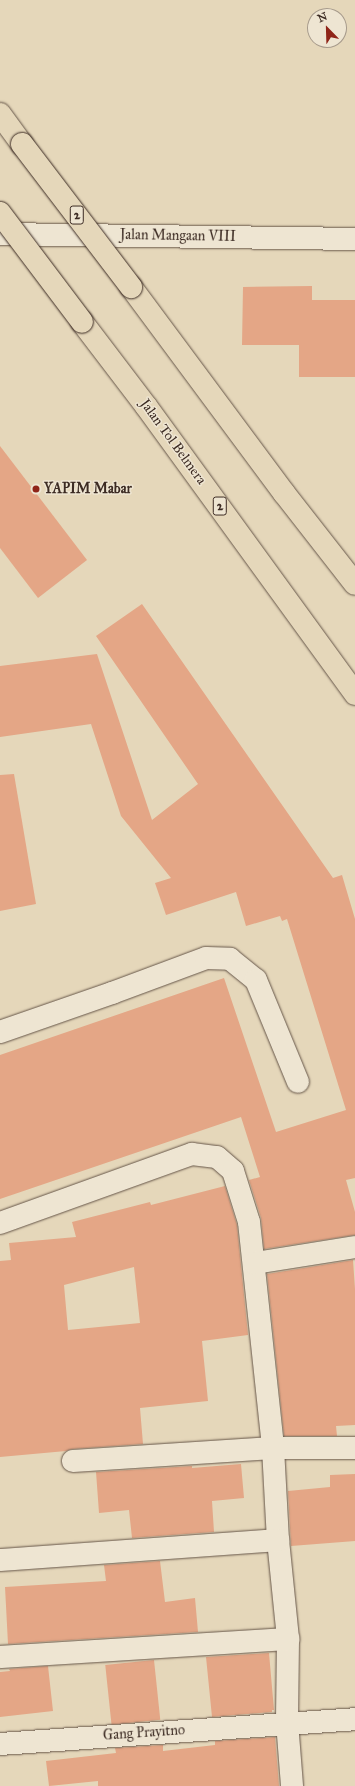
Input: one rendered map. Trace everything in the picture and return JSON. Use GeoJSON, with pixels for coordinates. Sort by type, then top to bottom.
{"type":"FeatureCollection","features":[{"type":"Feature","properties":{"kind":"highway","name":"2"},"geometry":{"type":"LineString","coordinates":[[0,114],[284,493],[355,584]]}},
{"type":"Feature","properties":{"kind":"highway","name":"Jalan Tol Belmera"},"geometry":{"type":"LineString","coordinates":[[0,212],[146,406],[355,694]]}},
{"type":"Feature","properties":{"kind":"street","name":"Jalan Mangaan VIII"},"geometry":{"type":"LineString","coordinates":[[0,234],[355,239]]}},
{"type":"Feature","properties":{"kind":"street"},"geometry":{"type":"LineString","coordinates":[[0,1032],[206,958],[230,959],[256,980],[298,1082]]}},
{"type":"Feature","properties":{"kind":"street"},"geometry":{"type":"LineString","coordinates":[[0,1222],[192,1154],[217,1157],[233,1171],[249,1222],[255,1263],[273,1448],[278,1540],[288,1639],[287,1722],[292,1786]]}},
{"type":"Feature","properties":{"kind":"street"},"geometry":{"type":"LineString","coordinates":[[255,1263],[355,1247]]}},
{"type":"Feature","properties":{"kind":"street"},"geometry":{"type":"LineString","coordinates":[[73,1461],[273,1448],[355,1448]]}},
{"type":"Feature","properties":{"kind":"street"},"geometry":{"type":"LineString","coordinates":[[0,1560],[278,1540]]}},
{"type":"Feature","properties":{"kind":"street"},"geometry":{"type":"LineString","coordinates":[[0,1657],[288,1639]]}},
{"type":"Feature","properties":{"kind":"street","name":"Gang Prayitno"},"geometry":{"type":"LineString","coordinates":[[0,1744],[287,1722],[355,1719]]}},
{"type":"Feature","properties":{"kind":"building"},"geometry":{"type":"Polygon","coordinates":[[[312,286],[312,300],[355,300],[355,377],[299,377],[299,345],[242,345],[243,287],[312,286]]]}},
{"type":"Feature","properties":{"kind":"building"},"geometry":{"type":"Polygon","coordinates":[[[0,446],[87,560],[38,598],[0,548],[0,446]]]}},
{"type":"Feature","properties":{"kind":"building"},"geometry":{"type":"Polygon","coordinates":[[[142,604],[333,878],[342,875],[355,919],[355,1178],[346,1180],[355,1212],[355,1235],[264,1249],[261,1218],[249,1180],[260,1177],[241,1117],[0,1199],[0,1055],[224,978],[276,1132],[346,1110],[287,919],[282,921],[280,916],[246,926],[236,892],[166,915],[155,883],[171,878],[121,816],[91,724],[0,737],[0,666],[97,654],[152,820],[198,784],[96,636],[142,604]]]}},
{"type":"Feature","properties":{"kind":"building"},"geometry":{"type":"Polygon","coordinates":[[[14,774],[36,904],[0,911],[0,775],[14,774]]]}},
{"type":"Feature","properties":{"kind":"building"},"geometry":{"type":"Polygon","coordinates":[[[225,1186],[237,1225],[248,1335],[202,1341],[208,1401],[140,1408],[143,1444],[72,1449],[66,1451],[0,1457],[0,1261],[11,1260],[9,1243],[76,1237],[72,1222],[150,1202],[151,1205],[225,1186]],[[134,1267],[64,1285],[68,1330],[140,1323],[134,1267]]]}},
{"type":"Feature","properties":{"kind":"building"},"geometry":{"type":"Polygon","coordinates":[[[353,1260],[355,1289],[355,1425],[336,1426],[337,1436],[284,1436],[267,1274],[353,1260]]]}},
{"type":"Feature","properties":{"kind":"building"},"geometry":{"type":"Polygon","coordinates":[[[241,1464],[244,1498],[212,1501],[214,1532],[132,1538],[129,1510],[99,1513],[96,1472],[192,1466],[192,1468],[241,1464]]]}},
{"type":"Feature","properties":{"kind":"building"},"geometry":{"type":"Polygon","coordinates":[[[355,1474],[355,1541],[291,1546],[288,1491],[330,1487],[330,1475],[355,1474]]]}},
{"type":"Feature","properties":{"kind":"building"},"geometry":{"type":"Polygon","coordinates":[[[160,1561],[165,1602],[195,1598],[198,1632],[8,1644],[5,1587],[106,1581],[104,1565],[160,1561]]]}},
{"type":"Feature","properties":{"kind":"building"},"geometry":{"type":"Polygon","coordinates":[[[269,1653],[274,1710],[272,1710],[272,1712],[212,1717],[206,1657],[269,1653]]]}},
{"type":"Feature","properties":{"kind":"building"},"geometry":{"type":"Polygon","coordinates":[[[154,1660],[160,1720],[112,1725],[105,1665],[154,1660]]]}},
{"type":"Feature","properties":{"kind":"building"},"geometry":{"type":"Polygon","coordinates":[[[48,1666],[53,1711],[0,1717],[0,1672],[10,1671],[9,1669],[48,1666]]]}},
{"type":"Feature","properties":{"kind":"building"},"geometry":{"type":"Polygon","coordinates":[[[275,1737],[279,1786],[98,1786],[98,1781],[49,1786],[46,1761],[116,1753],[115,1748],[163,1745],[163,1751],[215,1745],[215,1741],[275,1737]]]}},
{"type":"Feature","properties":{"kind":"place","name":"YAPIM Mabar"},"geometry":{"type":"Point","coordinates":[36,489]}}]}
